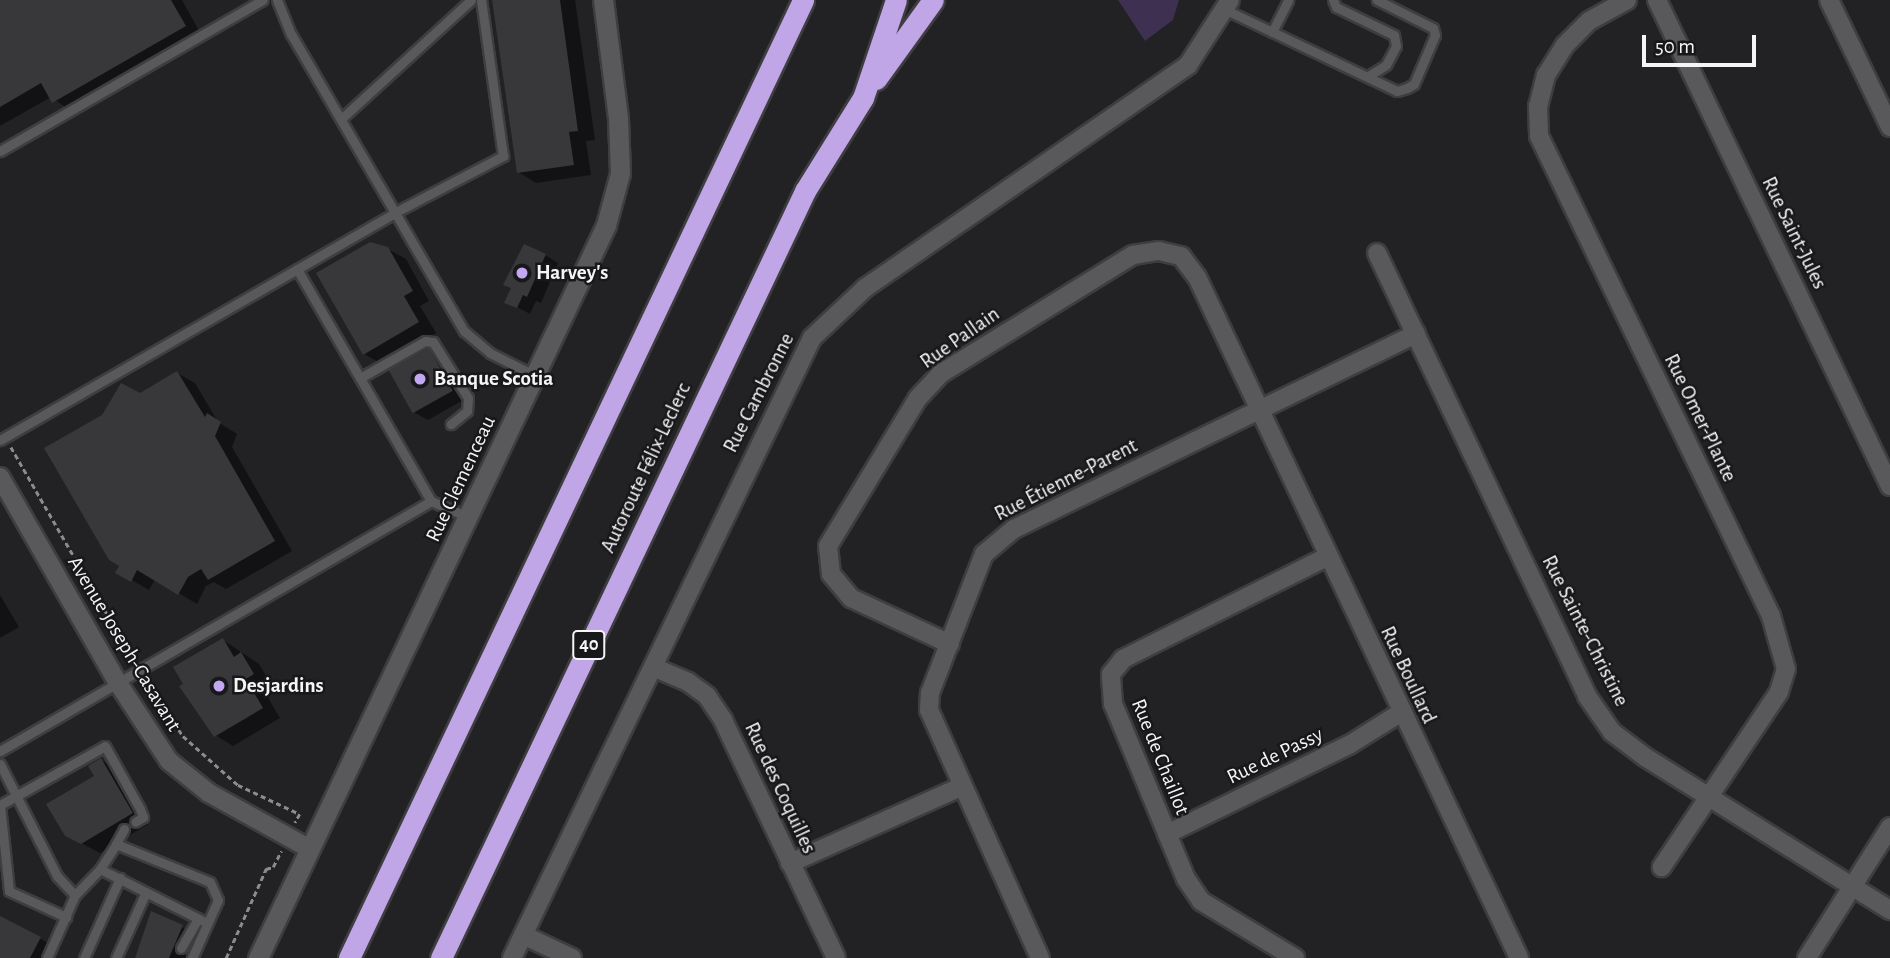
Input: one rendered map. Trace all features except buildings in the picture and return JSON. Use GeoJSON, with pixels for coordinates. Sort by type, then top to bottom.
{"type":"FeatureCollection","features":[{"type":"Feature","properties":{"kind":"highway"},"geometry":{"type":"LineString","coordinates":[[788,31],[794,0]]}},
{"type":"Feature","properties":{"kind":"highway"},"geometry":{"type":"LineString","coordinates":[[349,958],[803,0]]}},
{"type":"Feature","properties":{"kind":"highway","name":"Autoroute Félix-Leclerc"},"geometry":{"type":"LineString","coordinates":[[440,958],[805,191],[863,97],[896,0]]}},
{"type":"Feature","properties":{"kind":"highway"},"geometry":{"type":"LineString","coordinates":[[863,97],[933,0]]}},
{"type":"Feature","properties":{"kind":"street","name":"Rue Clemenceau"},"geometry":{"type":"LineString","coordinates":[[258,958],[606,225],[620,173],[618,118],[603,0]]}},
{"type":"Feature","properties":{"kind":"street","name":"Rue Omer-Plante"},"geometry":{"type":"LineString","coordinates":[[1627,0],[1589,21],[1564,45],[1546,75],[1538,106],[1539,136],[1781,642],[1786,669],[1779,692],[1707,795],[1662,867]]}},
{"type":"Feature","properties":{"kind":"street","name":"Rue Saint-Jules"},"geometry":{"type":"LineString","coordinates":[[1657,0],[1890,486]]}},
{"type":"Feature","properties":{"kind":"street"},"geometry":{"type":"LineString","coordinates":[[1829,0],[1885,105],[1890,128]]}},
{"type":"Feature","properties":{"kind":"street","name":"Rue Cambronne"},"geometry":{"type":"LineString","coordinates":[[512,958],[811,338],[864,288],[1152,94],[1188,65],[1227,5]]}},
{"type":"Feature","properties":{"kind":"street","name":"Rue Pallain"},"geometry":{"type":"LineString","coordinates":[[950,644],[851,598],[838,586],[827,562],[828,546],[918,398],[940,374],[1133,255],[1159,251],[1181,256],[1197,276],[1257,411]]}},
{"type":"Feature","properties":{"kind":"street","name":"Rue Sainte-Christine"},"geometry":{"type":"LineString","coordinates":[[1377,253],[1587,696],[1612,732],[1707,795],[1890,909]]}},
{"type":"Feature","properties":{"kind":"street","name":"Rue Étienne-Parent"},"geometry":{"type":"LineString","coordinates":[[1040,958],[961,788],[929,710],[930,693],[984,554],[996,541],[1416,334]]}},
{"type":"Feature","properties":{"kind":"street","name":"Rue Boullard"},"geometry":{"type":"LineString","coordinates":[[1257,411],[1519,958]]}},
{"type":"Feature","properties":{"kind":"street","name":"Avenue Joseph-Casavant"},"geometry":{"type":"LineString","coordinates":[[3,489],[151,737],[187,778],[310,849]]}},
{"type":"Feature","properties":{"kind":"street","name":"Rue de Chaillot"},"geometry":{"type":"LineString","coordinates":[[1295,958],[1200,901],[1167,834],[1113,704],[1111,674],[1123,659],[1327,557]]}},
{"type":"Feature","properties":{"kind":"street","name":"Rue des Coquilles"},"geometry":{"type":"LineString","coordinates":[[653,667],[688,682],[712,704],[835,958]]}},
{"type":"Feature","properties":{"kind":"street","name":"Rue de Passy"},"geometry":{"type":"LineString","coordinates":[[1167,834],[1349,745],[1400,713]]}},
{"type":"Feature","properties":{"kind":"street"},"geometry":{"type":"LineString","coordinates":[[790,863],[961,788]]}},
{"type":"Feature","properties":{"kind":"street"},"geometry":{"type":"LineString","coordinates":[[1807,958],[1890,827]]}},
{"type":"Feature","properties":{"kind":"street"},"geometry":{"type":"LineString","coordinates":[[523,935],[572,958]]}},
{"type":"Feature","properties":{"kind":"lane"},"geometry":{"type":"LineString","coordinates":[[0,151],[263,0]]}},
{"type":"Feature","properties":{"kind":"lane"},"geometry":{"type":"LineString","coordinates":[[277,0],[291,34],[464,331],[490,353],[536,376]]}},
{"type":"Feature","properties":{"kind":"lane"},"geometry":{"type":"LineString","coordinates":[[341,119],[471,0]]}},
{"type":"Feature","properties":{"kind":"lane"},"geometry":{"type":"LineString","coordinates":[[3,439],[396,212],[503,156],[481,0]]}},
{"type":"Feature","properties":{"kind":"lane"},"geometry":{"type":"LineString","coordinates":[[1272,32],[1288,0]]}},
{"type":"Feature","properties":{"kind":"lane"},"geometry":{"type":"LineString","coordinates":[[1333,0],[1336,7],[1394,35],[1395,46],[1386,65],[1367,77]]}},
{"type":"Feature","properties":{"kind":"lane"},"geometry":{"type":"LineString","coordinates":[[1227,5],[1272,32],[1367,77],[1397,91],[1407,89],[1414,84],[1435,36],[1429,23],[1377,0]]}},
{"type":"Feature","properties":{"kind":"lane"},"geometry":{"type":"LineString","coordinates":[[297,269],[431,501],[468,517]]}},
{"type":"Feature","properties":{"kind":"lane"},"geometry":{"type":"LineString","coordinates":[[360,378],[425,341],[433,342],[468,398],[467,411],[451,424]]}},
{"type":"Feature","properties":{"kind":"lane"},"geometry":{"type":"LineString","coordinates":[[0,751],[431,501]]}},
{"type":"Feature","properties":{"kind":"lane"},"geometry":{"type":"LineString","coordinates":[[66,917],[9,891],[0,805],[105,746],[140,809],[143,817],[135,822]]}},
{"type":"Feature","properties":{"kind":"lane"},"geometry":{"type":"LineString","coordinates":[[0,764],[57,876],[75,895]]}},
{"type":"Feature","properties":{"kind":"lane"},"geometry":{"type":"LineString","coordinates":[[47,958],[75,895],[100,869],[124,829]]}},
{"type":"Feature","properties":{"kind":"lane"},"geometry":{"type":"LineString","coordinates":[[116,844],[210,882],[218,900],[181,948]]}},
{"type":"Feature","properties":{"kind":"lane"},"geometry":{"type":"LineString","coordinates":[[100,869],[203,921]]}},
{"type":"Feature","properties":{"kind":"lane"},"geometry":{"type":"LineString","coordinates":[[83,958],[120,878]]}},
{"type":"Feature","properties":{"kind":"lane"},"geometry":{"type":"LineString","coordinates":[[116,958],[146,892]]}},
{"type":"Feature","properties":{"kind":"lane"},"geometry":{"type":"LineString","coordinates":[[192,958],[203,921]]}},
{"type":"Feature","properties":{"kind":"path"},"geometry":{"type":"LineString","coordinates":[[3,439],[178,730],[219,771],[238,785],[300,814],[273,867],[266,869],[226,958]]}},
{"type":"Feature","properties":{"kind":"shaded area"},"geometry":{"type":"Polygon","coordinates":[[[1118,0],[1179,0],[1173,20],[1145,41],[1118,0]]]}},
{"type":"Feature","properties":{"kind":"place","name":"Harvey's"},"geometry":{"type":"Point","coordinates":[522,273]}},
{"type":"Feature","properties":{"kind":"place","name":"Banque Scotia"},"geometry":{"type":"Point","coordinates":[420,379]}},
{"type":"Feature","properties":{"kind":"place","name":"Desjardins"},"geometry":{"type":"Point","coordinates":[219,686]}}]}
